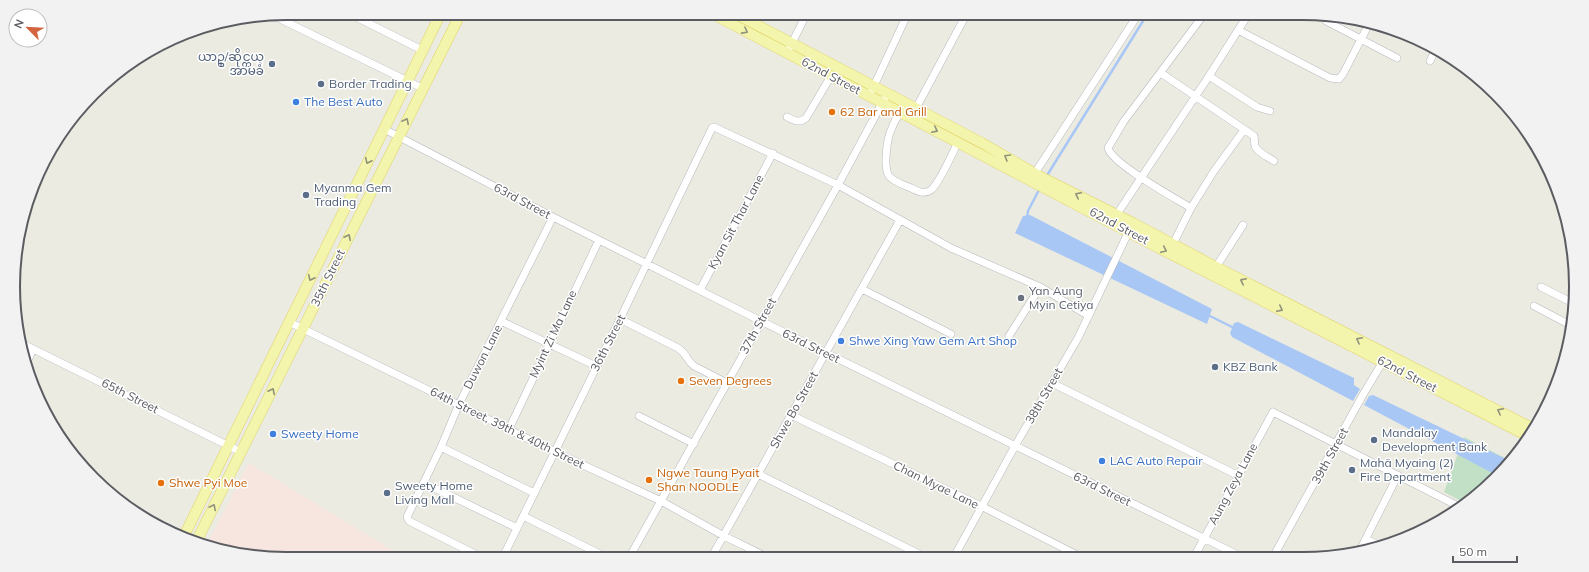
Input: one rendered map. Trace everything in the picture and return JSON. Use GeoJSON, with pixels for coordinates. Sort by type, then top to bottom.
{"type":"FeatureCollection","features":[{"type":"Feature","properties":{"kind":"main road","name":"35th Street"},"geometry":{"type":"LineString","coordinates":[[186,533],[437,20]]}},
{"type":"Feature","properties":{"kind":"main road","name":"35th Street"},"geometry":{"type":"LineString","coordinates":[[198,537],[458,20]]}},
{"type":"Feature","properties":{"kind":"main road","name":"62nd Street"},"geometry":{"type":"LineString","coordinates":[[724,20],[831,76],[871,92]]}},
{"type":"Feature","properties":{"kind":"main road","name":"62nd Street"},"geometry":{"type":"LineString","coordinates":[[748,20],[792,43],[871,92],[1001,154],[1041,180]]}},
{"type":"Feature","properties":{"kind":"main road","name":"62nd Street"},"geometry":{"type":"LineString","coordinates":[[913,113],[958,142],[1041,180],[1114,219],[1174,244],[1265,291],[1385,359],[1524,434]]}},
{"type":"Feature","properties":{"kind":"main road","name":"62nd Street"},"geometry":{"type":"LineString","coordinates":[[1114,219],[1129,231],[1385,359],[1529,426]]}},
{"type":"Feature","properties":{"kind":"street"},"geometry":{"type":"LineString","coordinates":[[283,20],[424,88]]}},
{"type":"Feature","properties":{"kind":"street"},"geometry":{"type":"LineString","coordinates":[[362,20],[422,50]]}},
{"type":"Feature","properties":{"kind":"street"},"geometry":{"type":"LineString","coordinates":[[787,53],[804,20]]}},
{"type":"Feature","properties":{"kind":"street"},"geometry":{"type":"LineString","coordinates":[[871,92],[905,20]]}},
{"type":"Feature","properties":{"kind":"street"},"geometry":{"type":"LineString","coordinates":[[913,113],[963,20]]}},
{"type":"Feature","properties":{"kind":"street"},"geometry":{"type":"LineString","coordinates":[[1041,180],[1135,20]]}},
{"type":"Feature","properties":{"kind":"street"},"geometry":{"type":"LineString","coordinates":[[1191,208],[1141,177],[1111,156],[1108,148],[1124,121],[1199,20]]}},
{"type":"Feature","properties":{"kind":"street"},"geometry":{"type":"LineString","coordinates":[[1114,219],[1244,20]]}},
{"type":"Feature","properties":{"kind":"street"},"geometry":{"type":"LineString","coordinates":[[1327,21],[1397,58]]}},
{"type":"Feature","properties":{"kind":"street"},"geometry":{"type":"LineString","coordinates":[[1238,30],[1335,79],[1339,79],[1367,28]]}},
{"type":"Feature","properties":{"kind":"street"},"geometry":{"type":"LineString","coordinates":[[1430,61],[1433,54]]}},
{"type":"Feature","properties":{"kind":"street"},"geometry":{"type":"LineString","coordinates":[[1161,73],[1255,137],[1254,145],[1258,150],[1274,161]]}},
{"type":"Feature","properties":{"kind":"street"},"geometry":{"type":"LineString","coordinates":[[787,117],[801,121],[806,118],[831,76]]}},
{"type":"Feature","properties":{"kind":"street"},"geometry":{"type":"LineString","coordinates":[[1209,76],[1257,107],[1270,110]]}},
{"type":"Feature","properties":{"kind":"street","name":"37th Street"},"geometry":{"type":"LineString","coordinates":[[633,552],[838,185],[884,99]]}},
{"type":"Feature","properties":{"kind":"street"},"geometry":{"type":"LineString","coordinates":[[903,108],[888,137],[886,161],[890,176],[901,184],[920,192],[927,192],[931,190],[943,172],[958,142]]}},
{"type":"Feature","properties":{"kind":"street","name":"36th Street"},"geometry":{"type":"LineString","coordinates":[[505,552],[647,264],[712,128],[714,127],[773,154]]}},
{"type":"Feature","properties":{"kind":"street","name":"63rd Street"},"geometry":{"type":"LineString","coordinates":[[384,128],[398,137],[553,217],[1231,552]]}},
{"type":"Feature","properties":{"kind":"street"},"geometry":{"type":"LineString","coordinates":[[1174,244],[1191,208],[1214,171],[1244,130]]}},
{"type":"Feature","properties":{"kind":"street"},"geometry":{"type":"LineString","coordinates":[[773,154],[838,185],[951,248],[1040,287],[1089,316]]}},
{"type":"Feature","properties":{"kind":"street","name":"Kyan Sit Thar Lane"},"geometry":{"type":"LineString","coordinates":[[700,290],[773,154]]}},
{"type":"Feature","properties":{"kind":"street","name":"Duwon Lane"},"geometry":{"type":"LineString","coordinates":[[471,552],[407,519],[407,517],[460,404],[553,217]]}},
{"type":"Feature","properties":{"kind":"street","name":"Shwe Bo Street"},"geometry":{"type":"LineString","coordinates":[[715,552],[900,220]]}},
{"type":"Feature","properties":{"kind":"street"},"geometry":{"type":"LineString","coordinates":[[1216,267],[1243,225]]}},
{"type":"Feature","properties":{"kind":"street","name":"38th Street"},"geometry":{"type":"LineString","coordinates":[[957,552],[981,506],[1089,316],[1129,231]]}},
{"type":"Feature","properties":{"kind":"street","name":"Myint Zi Ma Lane"},"geometry":{"type":"LineString","coordinates":[[509,429],[548,343],[599,240]]}},
{"type":"Feature","properties":{"kind":"street"},"geometry":{"type":"LineString","coordinates":[[1009,336],[1040,287]]}},
{"type":"Feature","properties":{"kind":"street"},"geometry":{"type":"LineString","coordinates":[[1541,287],[1568,301]]}},
{"type":"Feature","properties":{"kind":"street"},"geometry":{"type":"LineString","coordinates":[[862,289],[951,334]]}},
{"type":"Feature","properties":{"kind":"street"},"geometry":{"type":"LineString","coordinates":[[1534,306],[1567,323]]}},
{"type":"Feature","properties":{"kind":"street"},"geometry":{"type":"LineString","coordinates":[[620,319],[678,348],[685,353],[691,364],[727,383]]}},
{"type":"Feature","properties":{"kind":"street"},"geometry":{"type":"LineString","coordinates":[[501,321],[596,366]]}},
{"type":"Feature","properties":{"kind":"street","name":"64th Street, 39th & 40th Street"},"geometry":{"type":"LineString","coordinates":[[290,322],[460,404],[555,452],[661,501],[724,536],[757,552]]}},
{"type":"Feature","properties":{"kind":"street","name":"65th Street"},"geometry":{"type":"LineString","coordinates":[[27,346],[241,452]]}},
{"type":"Feature","properties":{"kind":"street"},"geometry":{"type":"LineString","coordinates":[[29,357],[33,349]]}},
{"type":"Feature","properties":{"kind":"street","name":"39th Street"},"geometry":{"type":"LineString","coordinates":[[1276,552],[1364,393],[1385,359]]}},
{"type":"Feature","properties":{"kind":"street"},"geometry":{"type":"LineString","coordinates":[[1052,383],[1237,475]]}},
{"type":"Feature","properties":{"kind":"street","name":"Aung Zeya Lane"},"geometry":{"type":"LineString","coordinates":[[1197,552],[1237,475],[1273,412],[1337,444]]}},
{"type":"Feature","properties":{"kind":"street","name":"Chan Myae Lane"},"geometry":{"type":"LineString","coordinates":[[791,415],[981,506],[1071,552]]}},
{"type":"Feature","properties":{"kind":"street"},"geometry":{"type":"LineString","coordinates":[[639,416],[694,444]]}},
{"type":"Feature","properties":{"kind":"street"},"geometry":{"type":"LineString","coordinates":[[1337,444],[1455,504]]}},
{"type":"Feature","properties":{"kind":"street"},"geometry":{"type":"LineString","coordinates":[[441,447],[534,493]]}},
{"type":"Feature","properties":{"kind":"street"},"geometry":{"type":"LineString","coordinates":[[758,474],[915,552]]}},
{"type":"Feature","properties":{"kind":"street"},"geometry":{"type":"LineString","coordinates":[[1363,545],[1398,475]]}},
{"type":"Feature","properties":{"kind":"street"},"geometry":{"type":"LineString","coordinates":[[424,483],[517,528]]}},
{"type":"Feature","properties":{"kind":"street"},"geometry":{"type":"LineString","coordinates":[[523,516],[596,552]]}},
{"type":"Feature","properties":{"kind":"street"},"geometry":{"type":"LineString","coordinates":[[1366,539],[1373,543]]}},
{"type":"Feature","properties":{"kind":"shaded area"},"geometry":{"type":"Polygon","coordinates":[[[249,463],[395,552],[286,552],[251,550],[209,541],[249,463]]]}},
{"type":"Feature","properties":{"kind":"green space"},"geometry":{"type":"Polygon","coordinates":[[[1464,437],[1505,458],[1491,474],[1460,500],[1444,492],[1464,437]]]}},
{"type":"Feature","properties":{"kind":"water"},"geometry":{"type":"Polygon","coordinates":[[[1030,215],[1212,309],[1207,324],[1015,233],[1023,216],[1030,215]]]}},
{"type":"Feature","properties":{"kind":"water"},"geometry":{"type":"Polygon","coordinates":[[[1238,322],[1354,378],[1354,385],[1360,389],[1353,401],[1232,337],[1230,333],[1234,323],[1238,322]]]}},
{"type":"Feature","properties":{"kind":"water"},"geometry":{"type":"Polygon","coordinates":[[[1373,395],[1505,459],[1492,473],[1364,405],[1369,396],[1373,395]]]}},
{"type":"Feature","properties":{"kind":"waterway"},"geometry":{"type":"LineString","coordinates":[[1046,177],[1144,20]]}},
{"type":"Feature","properties":{"kind":"waterway"},"geometry":{"type":"LineString","coordinates":[[1027,218],[1028,211],[1040,188]]}},
{"type":"Feature","properties":{"kind":"waterway"},"geometry":{"type":"LineString","coordinates":[[1208,315],[1234,328]]}},
{"type":"Feature","properties":{"kind":"place","name":"ယာဥ္/ဆိုင္ကယ္ အာမခံ"},"geometry":{"type":"Point","coordinates":[272,64]}},
{"type":"Feature","properties":{"kind":"place","name":"Border Trading"},"geometry":{"type":"Point","coordinates":[321,84]}},
{"type":"Feature","properties":{"kind":"place","name":"The Best Auto"},"geometry":{"type":"Point","coordinates":[296,102]}},
{"type":"Feature","properties":{"kind":"place","name":"62 Bar and Grill"},"geometry":{"type":"Point","coordinates":[832,112]}},
{"type":"Feature","properties":{"kind":"place","name":"Myanma Gem Trading"},"geometry":{"type":"Point","coordinates":[306,195]}},
{"type":"Feature","properties":{"kind":"place","name":"Yan Aung Myin Cetiya"},"geometry":{"type":"Point","coordinates":[1021,298]}},
{"type":"Feature","properties":{"kind":"place","name":"Shwe Xing Yaw Gem Art Shop"},"geometry":{"type":"Point","coordinates":[841,341]}},
{"type":"Feature","properties":{"kind":"place","name":"KBZ Bank"},"geometry":{"type":"Point","coordinates":[1215,367]}},
{"type":"Feature","properties":{"kind":"place","name":"Seven Degrees"},"geometry":{"type":"Point","coordinates":[681,381]}},
{"type":"Feature","properties":{"kind":"place","name":"Sweety Home"},"geometry":{"type":"Point","coordinates":[273,434]}},
{"type":"Feature","properties":{"kind":"place","name":"Mandalay Development Bank"},"geometry":{"type":"Point","coordinates":[1374,440]}},
{"type":"Feature","properties":{"kind":"place","name":"LAC Auto Repair"},"geometry":{"type":"Point","coordinates":[1102,461]}},
{"type":"Feature","properties":{"kind":"place","name":"Mahā Myaing (2) Fire Department"},"geometry":{"type":"Point","coordinates":[1352,470]}},
{"type":"Feature","properties":{"kind":"place","name":"Ngwe Taung Pyait Shan NOODLE"},"geometry":{"type":"Point","coordinates":[649,480]}},
{"type":"Feature","properties":{"kind":"place","name":"Shwe Pyi Moe"},"geometry":{"type":"Point","coordinates":[161,483]}},
{"type":"Feature","properties":{"kind":"place","name":"Sweety Home Living Mall"},"geometry":{"type":"Point","coordinates":[387,493]}}]}
